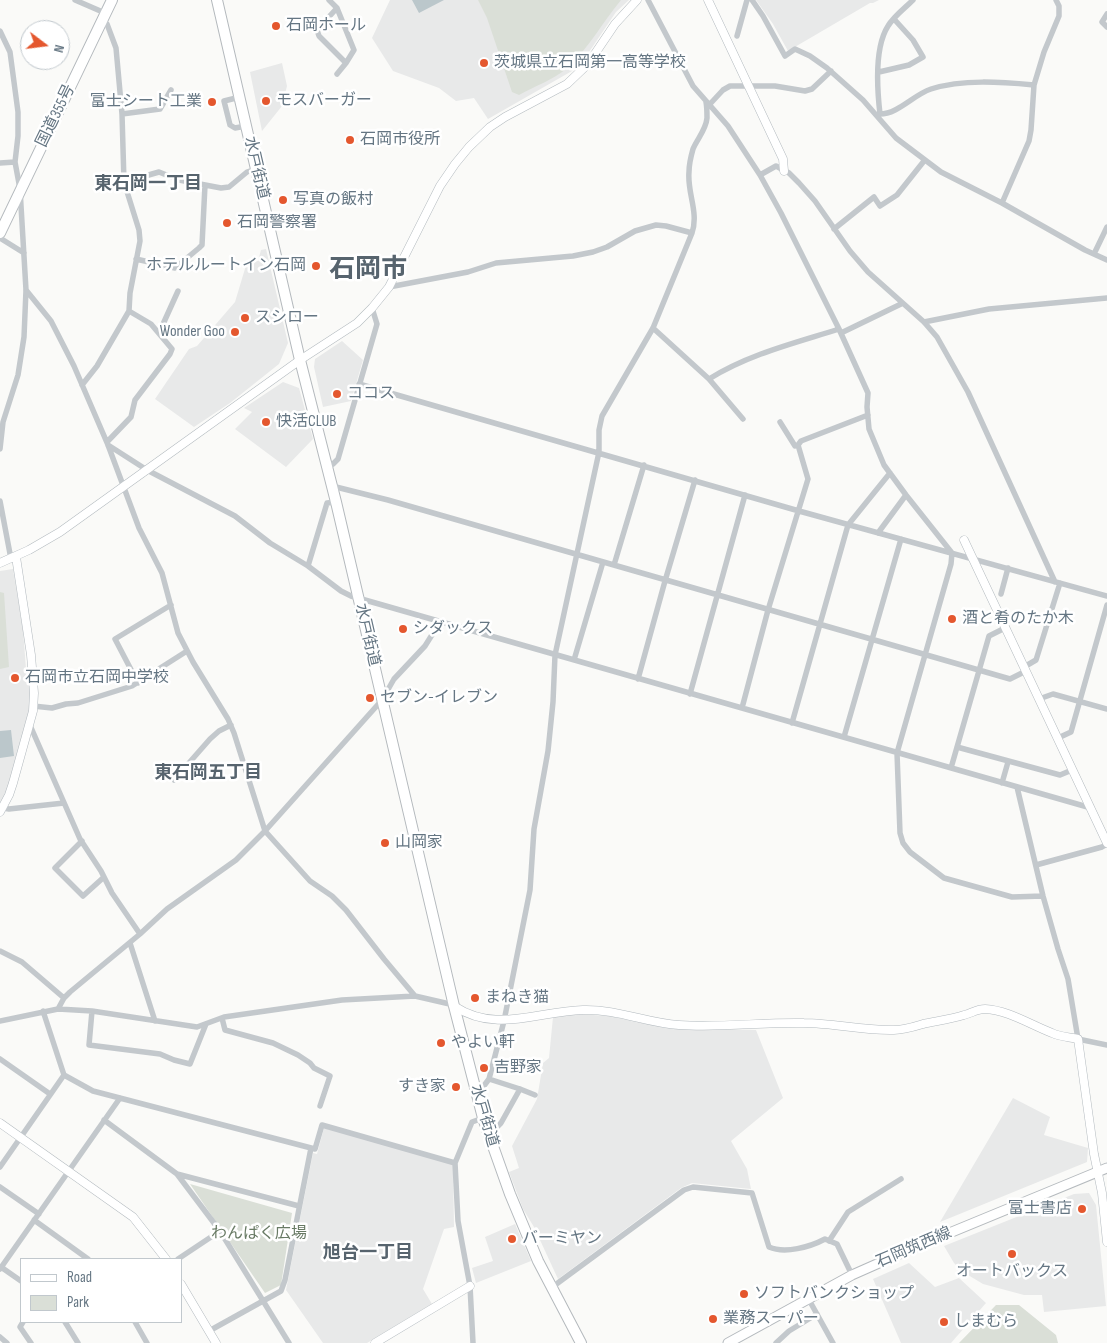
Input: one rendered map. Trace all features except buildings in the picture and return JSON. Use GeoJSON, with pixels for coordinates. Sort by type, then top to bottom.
{"type":"FeatureCollection","features":[{"type":"Feature","properties":{"kind":"highway","name":"国道355号"},"geometry":{"type":"LineString","coordinates":[[0,232],[112,0]]}},
{"type":"Feature","properties":{"kind":"highway","name":"水戸街道"},"geometry":{"type":"LineString","coordinates":[[217,0],[300,360],[336,502],[454,1006],[483,1118],[516,1208],[551,1288],[581,1343]]}},
{"type":"Feature","properties":{"kind":"main road","name":"石岡筑西線"},"geometry":{"type":"LineString","coordinates":[[728,1343],[852,1275],[1107,1168]]}},
{"type":"Feature","properties":{"kind":"street"},"geometry":{"type":"LineString","coordinates":[[74,0],[104,17],[116,48],[122,114],[124,182],[139,230],[140,241],[130,293],[129,311],[97,366],[82,385]]}},
{"type":"Feature","properties":{"kind":"street"},"geometry":{"type":"LineString","coordinates":[[329,0],[337,8],[354,50],[337,74]]}},
{"type":"Feature","properties":{"kind":"street"},"geometry":{"type":"LineString","coordinates":[[0,563],[14,558],[52,537],[300,360],[350,328],[372,308],[389,287],[440,186],[469,147],[505,116],[567,84],[588,64],[615,24],[637,0]]}},
{"type":"Feature","properties":{"kind":"street"},"geometry":{"type":"LineString","coordinates":[[648,0],[693,86],[728,126],[760,175],[781,213],[840,331],[868,393],[869,430],[884,465],[952,553],[951,564],[926,655],[897,753],[900,833],[903,842],[910,852],[944,878],[1012,897],[1043,896]]}},
{"type":"Feature","properties":{"kind":"street"},"geometry":{"type":"LineString","coordinates":[[708,0],[783,159],[784,171]]}},
{"type":"Feature","properties":{"kind":"street"},"geometry":{"type":"LineString","coordinates":[[737,36],[748,0]]}},
{"type":"Feature","properties":{"kind":"street"},"geometry":{"type":"LineString","coordinates":[[752,0],[785,56],[796,49],[810,56],[831,71],[878,115],[896,138],[924,160],[950,178],[1002,203],[1107,260]]}},
{"type":"Feature","properties":{"kind":"street"},"geometry":{"type":"LineString","coordinates":[[878,115],[877,88],[881,41],[889,24],[913,0]]}},
{"type":"Feature","properties":{"kind":"street"},"geometry":{"type":"LineString","coordinates":[[1002,203],[1029,141],[1034,86],[1044,52],[1059,16],[1059,6],[1056,0]]}},
{"type":"Feature","properties":{"kind":"street"},"geometry":{"type":"LineString","coordinates":[[337,8],[317,30],[319,36],[346,63]]}},
{"type":"Feature","properties":{"kind":"street"},"geometry":{"type":"LineString","coordinates":[[1107,14],[1102,22],[1107,27]]}},
{"type":"Feature","properties":{"kind":"street"},"geometry":{"type":"LineString","coordinates":[[879,72],[909,65],[923,57],[913,40],[894,19]]}},
{"type":"Feature","properties":{"kind":"street"},"geometry":{"type":"LineString","coordinates":[[0,31],[10,52],[18,112],[15,162],[20,190],[26,290],[24,337],[18,375],[3,422],[0,449]]}},
{"type":"Feature","properties":{"kind":"street"},"geometry":{"type":"LineString","coordinates":[[476,1092],[489,1080],[504,1021],[530,890],[534,829],[548,751],[555,655],[599,452],[599,430],[602,416],[653,328],[692,233],[695,215],[688,186],[689,170],[693,149],[705,127],[708,103],[722,90],[730,86],[775,86],[805,91],[812,89],[831,71]]}},
{"type":"Feature","properties":{"kind":"street"},"geometry":{"type":"LineString","coordinates":[[878,115],[893,111],[930,89],[948,85],[961,83],[1013,83],[1034,86]]}},
{"type":"Feature","properties":{"kind":"street"},"geometry":{"type":"LineString","coordinates":[[122,114],[160,109],[171,90]]}},
{"type":"Feature","properties":{"kind":"street"},"geometry":{"type":"LineString","coordinates":[[240,97],[224,101],[230,125],[235,128],[246,126]]}},
{"type":"Feature","properties":{"kind":"street"},"geometry":{"type":"LineString","coordinates":[[834,228],[874,198],[880,206],[897,194],[924,160]]}},
{"type":"Feature","properties":{"kind":"street"},"geometry":{"type":"LineString","coordinates":[[0,163],[15,162]]}},
{"type":"Feature","properties":{"kind":"street"},"geometry":{"type":"LineString","coordinates":[[332,486],[577,554],[979,671],[1010,679],[1025,669],[1036,660],[1057,582],[968,392],[937,337],[924,322],[901,304],[868,272],[810,195],[789,173],[776,166],[760,175]]}},
{"type":"Feature","properties":{"kind":"street"},"geometry":{"type":"LineString","coordinates":[[124,182],[160,172],[179,180],[221,188],[229,187],[247,172],[256,169]]}},
{"type":"Feature","properties":{"kind":"street"},"geometry":{"type":"LineString","coordinates":[[136,259],[175,268],[202,245],[205,185]]}},
{"type":"Feature","properties":{"kind":"street"},"geometry":{"type":"LineString","coordinates":[[389,287],[468,272],[496,263],[573,256],[593,252],[607,247],[636,231],[656,225],[692,233]]}},
{"type":"Feature","properties":{"kind":"street"},"geometry":{"type":"LineString","coordinates":[[1094,254],[1107,227]]}},
{"type":"Feature","properties":{"kind":"street"},"geometry":{"type":"LineString","coordinates":[[0,238],[24,253]]}},
{"type":"Feature","properties":{"kind":"street"},"geometry":{"type":"LineString","coordinates":[[26,290],[51,321],[74,366],[107,443],[139,528],[160,568],[175,625],[187,651],[231,725],[265,831],[310,882],[332,896],[346,910],[415,996]]}},
{"type":"Feature","properties":{"kind":"street"},"geometry":{"type":"LineString","coordinates":[[159,332],[178,291]]}},
{"type":"Feature","properties":{"kind":"street"},"geometry":{"type":"LineString","coordinates":[[924,322],[989,309],[1107,298]]}},
{"type":"Feature","properties":{"kind":"street"},"geometry":{"type":"LineString","coordinates":[[710,379],[747,360],[840,331],[901,304]]}},
{"type":"Feature","properties":{"kind":"street"},"geometry":{"type":"LineString","coordinates":[[327,468],[338,458],[377,324],[372,308]]}},
{"type":"Feature","properties":{"kind":"street"},"geometry":{"type":"LineString","coordinates":[[107,443],[131,417],[135,400],[170,354],[172,348],[150,324],[129,311]]}},
{"type":"Feature","properties":{"kind":"street"},"geometry":{"type":"LineString","coordinates":[[653,328],[710,379],[743,419]]}},
{"type":"Feature","properties":{"kind":"street"},"geometry":{"type":"LineString","coordinates":[[359,384],[848,525],[1107,596]]}},
{"type":"Feature","properties":{"kind":"street"},"geometry":{"type":"LineString","coordinates":[[798,445],[801,441],[868,415]]}},
{"type":"Feature","properties":{"kind":"street"},"geometry":{"type":"LineString","coordinates":[[780,422],[795,446],[798,445]]}},
{"type":"Feature","properties":{"kind":"street"},"geometry":{"type":"LineString","coordinates":[[107,443],[147,470],[235,516],[270,543],[308,566],[340,591],[358,598],[1091,808]]}},
{"type":"Feature","properties":{"kind":"street"},"geometry":{"type":"LineString","coordinates":[[742,708],[768,610],[808,479],[798,445]]}},
{"type":"Feature","properties":{"kind":"street"},"geometry":{"type":"LineString","coordinates":[[614,565],[644,465]]}},
{"type":"Feature","properties":{"kind":"street"},"geometry":{"type":"LineString","coordinates":[[792,723],[848,525],[890,473]]}},
{"type":"Feature","properties":{"kind":"street"},"geometry":{"type":"LineString","coordinates":[[638,679],[695,480]]}},
{"type":"Feature","properties":{"kind":"street"},"geometry":{"type":"LineString","coordinates":[[690,694],[745,495]]}},
{"type":"Feature","properties":{"kind":"street"},"geometry":{"type":"LineString","coordinates":[[878,533],[906,495]]}},
{"type":"Feature","properties":{"kind":"street"},"geometry":{"type":"LineString","coordinates":[[0,501],[14,558],[32,661],[34,693],[33,706],[14,783],[2,810]]}},
{"type":"Feature","properties":{"kind":"street"},"geometry":{"type":"LineString","coordinates":[[308,566],[327,503],[336,502]]}},
{"type":"Feature","properties":{"kind":"street"},"geometry":{"type":"LineString","coordinates":[[844,737],[900,539]]}},
{"type":"Feature","properties":{"kind":"street"},"geometry":{"type":"LineString","coordinates":[[964,540],[1107,843],[1102,847],[1036,865]]}},
{"type":"Feature","properties":{"kind":"street"},"geometry":{"type":"LineString","coordinates":[[574,660],[603,562]]}},
{"type":"Feature","properties":{"kind":"street"},"geometry":{"type":"LineString","coordinates":[[1001,594],[1008,568]]}},
{"type":"Feature","properties":{"kind":"street"},"geometry":{"type":"LineString","coordinates":[[1058,738],[1071,732],[1107,605]]}},
{"type":"Feature","properties":{"kind":"street"},"geometry":{"type":"LineString","coordinates":[[138,683],[115,639],[171,606]]}},
{"type":"Feature","properties":{"kind":"street"},"geometry":{"type":"LineString","coordinates":[[58,1009],[64,998],[130,943],[167,909],[236,860],[265,831],[382,700],[394,679],[425,646],[440,622]]}},
{"type":"Feature","properties":{"kind":"street"},"geometry":{"type":"LineString","coordinates":[[951,768],[989,636],[1006,628]]}},
{"type":"Feature","properties":{"kind":"street"},"geometry":{"type":"LineString","coordinates":[[33,706],[52,708],[66,704],[78,704],[138,683],[187,651]]}},
{"type":"Feature","properties":{"kind":"street"},"geometry":{"type":"LineString","coordinates":[[1039,699],[1053,694],[1107,709]]}},
{"type":"Feature","properties":{"kind":"street"},"geometry":{"type":"LineString","coordinates":[[29,723],[82,841],[112,893],[140,934]]}},
{"type":"Feature","properties":{"kind":"street"},"geometry":{"type":"LineString","coordinates":[[174,780],[210,739],[219,731],[231,725]]}},
{"type":"Feature","properties":{"kind":"street"},"geometry":{"type":"LineString","coordinates":[[957,747],[1060,775],[1072,770]]}},
{"type":"Feature","properties":{"kind":"street"},"geometry":{"type":"LineString","coordinates":[[1002,783],[1008,762]]}},
{"type":"Feature","properties":{"kind":"street"},"geometry":{"type":"LineString","coordinates":[[1017,787],[1043,896],[1068,979],[1097,1172],[1104,1206],[1107,1242]]}},
{"type":"Feature","properties":{"kind":"street"},"geometry":{"type":"LineString","coordinates":[[2,810],[64,803]]}},
{"type":"Feature","properties":{"kind":"street"},"geometry":{"type":"LineString","coordinates":[[82,841],[55,868],[83,896],[104,877]]}},
{"type":"Feature","properties":{"kind":"street"},"geometry":{"type":"LineString","coordinates":[[130,943],[155,1021]]}},
{"type":"Feature","properties":{"kind":"street"},"geometry":{"type":"LineString","coordinates":[[0,951],[22,962],[64,998]]}},
{"type":"Feature","properties":{"kind":"street"},"geometry":{"type":"LineString","coordinates":[[0,1021],[58,1009],[92,1011],[197,1027],[222,1018],[342,1000],[415,996],[454,1006],[462,1011],[493,1020],[504,1021],[562,1011],[594,1010],[623,1013],[680,1026],[802,1023],[891,1030],[908,1029],[965,1015],[979,1009],[1000,1012],[1054,1034],[1107,1046]]}},
{"type":"Feature","properties":{"kind":"street"},"geometry":{"type":"LineString","coordinates":[[44,1011],[64,1075],[93,1091],[310,1148],[315,1149],[322,1125],[455,1164]]}},
{"type":"Feature","properties":{"kind":"street"},"geometry":{"type":"LineString","coordinates":[[92,1011],[89,1044],[160,1054],[190,1064],[206,1024]]}},
{"type":"Feature","properties":{"kind":"street"},"geometry":{"type":"LineString","coordinates":[[222,1018],[225,1030],[273,1043],[298,1055],[314,1068],[330,1076],[320,1106]]}},
{"type":"Feature","properties":{"kind":"street"},"geometry":{"type":"LineString","coordinates":[[0,1058],[50,1094]]}},
{"type":"Feature","properties":{"kind":"street"},"geometry":{"type":"LineString","coordinates":[[0,1167],[64,1075]]}},
{"type":"Feature","properties":{"kind":"street"},"geometry":{"type":"LineString","coordinates":[[489,1080],[520,1088],[535,1095]]}},
{"type":"Feature","properties":{"kind":"street"},"geometry":{"type":"LineString","coordinates":[[487,1130],[501,1123],[520,1088]]}},
{"type":"Feature","properties":{"kind":"street"},"geometry":{"type":"LineString","coordinates":[[20,1280],[1,1268],[120,1098]]}},
{"type":"Feature","properties":{"kind":"street"},"geometry":{"type":"LineString","coordinates":[[473,1343],[470,1286],[458,1221],[455,1164],[472,1122],[483,1118]]}},
{"type":"Feature","properties":{"kind":"street"},"geometry":{"type":"LineString","coordinates":[[104,1120],[176,1174],[220,1231],[289,1343]]}},
{"type":"Feature","properties":{"kind":"street"},"geometry":{"type":"LineString","coordinates":[[0,1123],[133,1217],[165,1258]]}},
{"type":"Feature","properties":{"kind":"street"},"geometry":{"type":"LineString","coordinates":[[210,1331],[281,1291],[285,1280],[310,1148]]}},
{"type":"Feature","properties":{"kind":"street"},"geometry":{"type":"LineString","coordinates":[[176,1174],[299,1206]]}},
{"type":"Feature","properties":{"kind":"street"},"geometry":{"type":"LineString","coordinates":[[829,1240],[848,1212],[901,1180]]}},
{"type":"Feature","properties":{"kind":"street"},"geometry":{"type":"LineString","coordinates":[[0,1187],[39,1214]]}},
{"type":"Feature","properties":{"kind":"street"},"geometry":{"type":"LineString","coordinates":[[551,1288],[684,1190],[693,1187],[752,1193],[769,1247],[777,1250],[813,1245],[825,1239],[829,1240],[837,1244],[852,1275]]}},
{"type":"Feature","properties":{"kind":"street"},"geometry":{"type":"LineString","coordinates":[[34,1220],[87,1258]]}},
{"type":"Feature","properties":{"kind":"street"},"geometry":{"type":"LineString","coordinates":[[180,1258],[220,1231]]}},
{"type":"Feature","properties":{"kind":"street"},"geometry":{"type":"LineString","coordinates":[[182,1286],[216,1343]]}},
{"type":"Feature","properties":{"kind":"street"},"geometry":{"type":"LineString","coordinates":[[375,1343],[470,1286]]}},
{"type":"Feature","properties":{"kind":"street"},"geometry":{"type":"LineString","coordinates":[[808,1298],[833,1343]]}},
{"type":"Feature","properties":{"kind":"street"},"geometry":{"type":"LineString","coordinates":[[776,1343],[789,1331],[816,1314]]}},
{"type":"Feature","properties":{"kind":"street"},"geometry":{"type":"LineString","coordinates":[[22,1323],[20,1327],[31,1343]]}},
{"type":"Feature","properties":{"kind":"street"},"geometry":{"type":"LineString","coordinates":[[65,1323],[78,1343]]}},
{"type":"Feature","properties":{"kind":"street"},"geometry":{"type":"LineString","coordinates":[[136,1323],[147,1343]]}},
{"type":"Feature","properties":{"kind":"street"},"geometry":{"type":"LineString","coordinates":[[0,1337],[7,1343]]}},
{"type":"Feature","properties":{"kind":"shaded area","name":"茨城県立石岡第一高等学校"},"geometry":{"type":"Polygon","coordinates":[[[390,0],[629,0],[616,12],[587,55],[572,71],[488,119],[474,98],[456,101],[439,88],[393,71],[372,38],[390,0]]]}},
{"type":"Feature","properties":{"kind":"shaded area"},"geometry":{"type":"Polygon","coordinates":[[[412,0],[444,0],[419,13],[412,0]]]}},
{"type":"Feature","properties":{"kind":"shaded area"},"geometry":{"type":"Polygon","coordinates":[[[756,0],[879,0],[870,3],[788,51],[773,24],[756,0]]]}},
{"type":"Feature","properties":{"kind":"shaded area"},"geometry":{"type":"Polygon","coordinates":[[[282,63],[287,86],[282,106],[262,131],[250,72],[282,63]]]}},
{"type":"Feature","properties":{"kind":"shaded area"},"geometry":{"type":"Polygon","coordinates":[[[266,249],[288,343],[279,364],[230,403],[194,427],[155,399],[189,349],[197,346],[235,302],[247,262],[258,261],[261,250],[266,249]]]}},
{"type":"Feature","properties":{"kind":"shaded area"},"geometry":{"type":"Polygon","coordinates":[[[342,341],[363,360],[351,401],[323,407],[314,367],[315,359],[342,341]]]}},
{"type":"Feature","properties":{"kind":"shaded area"},"geometry":{"type":"Polygon","coordinates":[[[283,382],[299,388],[313,439],[286,467],[235,429],[252,412],[244,408],[283,382]]]}},
{"type":"Feature","properties":{"kind":"shaded area","name":"石岡市立石岡中学校"},"geometry":{"type":"Polygon","coordinates":[[[13,569],[23,630],[26,669],[32,688],[30,712],[12,782],[0,806],[0,571],[13,569]]]}},
{"type":"Feature","properties":{"kind":"shaded area"},"geometry":{"type":"Polygon","coordinates":[[[11,730],[14,756],[0,758],[0,731],[11,730]]]}},
{"type":"Feature","properties":{"kind":"shaded area"},"geometry":{"type":"Polygon","coordinates":[[[576,1014],[610,1016],[674,1028],[756,1030],[783,1098],[731,1141],[747,1169],[751,1189],[692,1183],[681,1188],[558,1279],[534,1227],[523,1209],[509,1172],[519,1168],[512,1146],[537,1099],[543,1063],[549,1058],[553,1017],[576,1014]]]}},
{"type":"Feature","properties":{"kind":"shaded area"},"geometry":{"type":"Polygon","coordinates":[[[1013,1098],[1050,1117],[1044,1135],[1088,1148],[1087,1162],[940,1222],[1013,1098]]]}},
{"type":"Feature","properties":{"kind":"shaded area"},"geometry":{"type":"Polygon","coordinates":[[[324,1128],[453,1164],[454,1227],[444,1229],[423,1289],[432,1304],[367,1343],[323,1343],[286,1290],[313,1153],[317,1154],[324,1128]]]}},
{"type":"Feature","properties":{"kind":"shaded area"},"geometry":{"type":"Polygon","coordinates":[[[1089,1193],[1096,1205],[1106,1306],[1044,1312],[1042,1295],[1024,1295],[983,1284],[963,1272],[954,1263],[944,1246],[1074,1194],[1089,1193]]]}},
{"type":"Feature","properties":{"kind":"shaded area"},"geometry":{"type":"Polygon","coordinates":[[[515,1224],[531,1261],[476,1283],[472,1268],[493,1261],[485,1237],[515,1224]]]}},
{"type":"Feature","properties":{"kind":"shaded area"},"geometry":{"type":"Polygon","coordinates":[[[909,1263],[935,1287],[959,1278],[986,1303],[951,1343],[901,1343],[873,1279],[909,1263]]]}},
{"type":"Feature","properties":{"kind":"green space"},"geometry":{"type":"Polygon","coordinates":[[[478,0],[621,0],[589,44],[567,68],[519,95],[512,92],[487,18],[478,0]]]}},
{"type":"Feature","properties":{"kind":"green space"},"geometry":{"type":"Polygon","coordinates":[[[0,592],[4,593],[9,667],[0,669],[0,592]]]}},
{"type":"Feature","properties":{"kind":"green space","name":"わんぱく広場"},"geometry":{"type":"Polygon","coordinates":[[[190,1184],[292,1213],[281,1285],[265,1293],[190,1184]]]}},
{"type":"Feature","properties":{"kind":"green space"},"geometry":{"type":"Polygon","coordinates":[[[996,1305],[1019,1305],[1056,1335],[1058,1343],[959,1343],[996,1305]]]}},
{"type":"Feature","properties":{"kind":"place","name":"石岡ホール"},"geometry":{"type":"Point","coordinates":[276,26]}},
{"type":"Feature","properties":{"kind":"place","name":"茨城県立石岡第一高等学校"},"geometry":{"type":"Point","coordinates":[484,63]}},
{"type":"Feature","properties":{"kind":"place","name":"モスバーガー"},"geometry":{"type":"Point","coordinates":[266,101]}},
{"type":"Feature","properties":{"kind":"place","name":"富士シート工業"},"geometry":{"type":"Point","coordinates":[212,102]}},
{"type":"Feature","properties":{"kind":"place","name":"石岡市役所"},"geometry":{"type":"Point","coordinates":[350,140]}},
{"type":"Feature","properties":{"kind":"place","name":"写真の飯村"},"geometry":{"type":"Point","coordinates":[283,200]}},
{"type":"Feature","properties":{"kind":"place","name":"石岡警察署"},"geometry":{"type":"Point","coordinates":[227,223]}},
{"type":"Feature","properties":{"kind":"place","name":"ホテルルートイン石岡"},"geometry":{"type":"Point","coordinates":[316,266]}},
{"type":"Feature","properties":{"kind":"place","name":"スシロー"},"geometry":{"type":"Point","coordinates":[245,318]}},
{"type":"Feature","properties":{"kind":"place","name":"Wonder Goo"},"geometry":{"type":"Point","coordinates":[235,332]}},
{"type":"Feature","properties":{"kind":"place","name":"ココス"},"geometry":{"type":"Point","coordinates":[337,394]}},
{"type":"Feature","properties":{"kind":"place","name":"快活CLUB"},"geometry":{"type":"Point","coordinates":[266,422]}},
{"type":"Feature","properties":{"kind":"place","name":"酒と肴のたか木"},"geometry":{"type":"Point","coordinates":[952,619]}},
{"type":"Feature","properties":{"kind":"place","name":"シダックス"},"geometry":{"type":"Point","coordinates":[403,629]}},
{"type":"Feature","properties":{"kind":"place","name":"石岡市立石岡中学校"},"geometry":{"type":"Point","coordinates":[15,678]}},
{"type":"Feature","properties":{"kind":"place","name":"セブン-イレブン"},"geometry":{"type":"Point","coordinates":[370,698]}},
{"type":"Feature","properties":{"kind":"place","name":"山岡家"},"geometry":{"type":"Point","coordinates":[385,843]}},
{"type":"Feature","properties":{"kind":"place","name":"まねき猫"},"geometry":{"type":"Point","coordinates":[475,998]}},
{"type":"Feature","properties":{"kind":"place","name":"やよい軒"},"geometry":{"type":"Point","coordinates":[441,1043]}},
{"type":"Feature","properties":{"kind":"place","name":"吉野家"},"geometry":{"type":"Point","coordinates":[484,1068]}},
{"type":"Feature","properties":{"kind":"place","name":"すき家"},"geometry":{"type":"Point","coordinates":[456,1087]}},
{"type":"Feature","properties":{"kind":"place","name":"富士書店"},"geometry":{"type":"Point","coordinates":[1082,1209]}},
{"type":"Feature","properties":{"kind":"place","name":"バーミヤン"},"geometry":{"type":"Point","coordinates":[512,1239]}},
{"type":"Feature","properties":{"kind":"place","name":"オートバックス"},"geometry":{"type":"Point","coordinates":[1012,1254]}},
{"type":"Feature","properties":{"kind":"place","name":"ソフトバンクショップ"},"geometry":{"type":"Point","coordinates":[744,1294]}},
{"type":"Feature","properties":{"kind":"place","name":"業務スーパー"},"geometry":{"type":"Point","coordinates":[713,1319]}},
{"type":"Feature","properties":{"kind":"place","name":"しまむら"},"geometry":{"type":"Point","coordinates":[944,1322]}},
{"type":"Feature","properties":{"kind":"district","name":"東石岡一丁目"},"geometry":{"type":"Point","coordinates":[148,184]}},
{"type":"Feature","properties":{"kind":"district","name":"石岡市"},"geometry":{"type":"Point","coordinates":[368,270]}},
{"type":"Feature","properties":{"kind":"district","name":"東石岡五丁目"},"geometry":{"type":"Point","coordinates":[208,773]}},
{"type":"Feature","properties":{"kind":"district","name":"旭台一丁目"},"geometry":{"type":"Point","coordinates":[368,1253]}}]}
